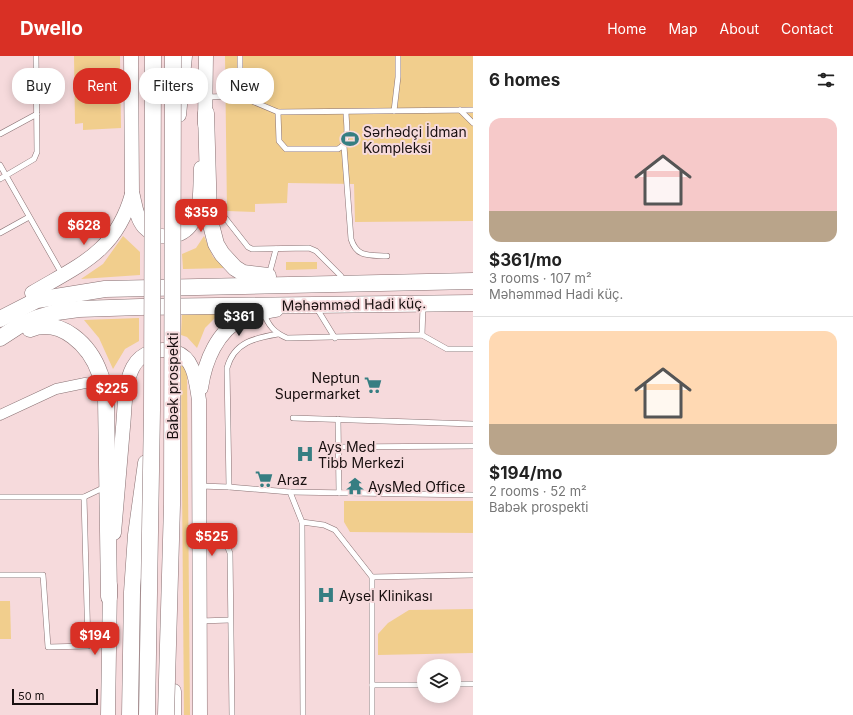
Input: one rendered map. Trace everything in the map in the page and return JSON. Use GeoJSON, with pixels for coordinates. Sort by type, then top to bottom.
{"type":"FeatureCollection","features":[{"type":"Feature","properties":{"kind":"main road"},"geometry":{"type":"LineString","coordinates":[[0,309],[32,293],[92,256],[113,237],[127,211],[132,192],[131,56]]}},
{"type":"Feature","properties":{"kind":"main road"},"geometry":{"type":"LineString","coordinates":[[149,56],[153,171]]}},
{"type":"Feature","properties":{"kind":"main road","name":"Babək prospekti"},"geometry":{"type":"LineString","coordinates":[[147,715],[152,410],[153,56]]}},
{"type":"Feature","properties":{"kind":"main road","name":"Babək prospekti"},"geometry":{"type":"LineString","coordinates":[[166,715],[172,505],[173,56]]}},
{"type":"Feature","properties":{"kind":"main road"},"geometry":{"type":"LineString","coordinates":[[172,171],[185,56]]}},
{"type":"Feature","properties":{"kind":"main road"},"geometry":{"type":"LineString","coordinates":[[206,56],[206,68]]}},
{"type":"Feature","properties":{"kind":"main road"},"geometry":{"type":"LineString","coordinates":[[206,104],[208,203],[211,231],[216,244],[228,262],[243,273],[268,276]]}},
{"type":"Feature","properties":{"kind":"main road"},"geometry":{"type":"LineString","coordinates":[[132,192],[140,220],[151,232],[169,237],[187,230],[193,222],[199,201],[206,113]]}},
{"type":"Feature","properties":{"kind":"main road"},"geometry":{"type":"LineString","coordinates":[[32,293],[66,285],[104,282],[268,276],[416,275],[466,281]]}},
{"type":"Feature","properties":{"kind":"main road","name":"Məhəmməd Hadi küç."},"geometry":{"type":"LineString","coordinates":[[0,319],[37,300],[105,289],[466,281]]}},
{"type":"Feature","properties":{"kind":"main road","name":"Məhəmməd Hadi küç."},"geometry":{"type":"LineString","coordinates":[[0,338],[20,325],[57,312],[140,307],[473,303]]}},
{"type":"Feature","properties":{"kind":"main road"},"geometry":{"type":"LineString","coordinates":[[199,400],[205,366],[222,336],[236,322],[244,317],[264,312],[311,305]]}},
{"type":"Feature","properties":{"kind":"main road"},"geometry":{"type":"LineString","coordinates":[[0,345],[31,328],[50,326],[59,328],[68,332],[85,348],[95,363],[103,386],[106,398],[108,486],[108,715]]}},
{"type":"Feature","properties":{"kind":"main road"},"geometry":{"type":"LineString","coordinates":[[109,597],[126,398],[133,367],[145,354],[155,350],[166,349],[177,352],[191,365],[195,375],[199,400]]}},
{"type":"Feature","properties":{"kind":"main road","name":"Babək prospekti"},"geometry":{"type":"LineString","coordinates":[[199,400],[200,715]]}},
{"type":"Feature","properties":{"kind":"main road"},"geometry":{"type":"LineString","coordinates":[[130,715],[132,585],[136,535],[152,410]]}},
{"type":"Feature","properties":{"kind":"main road"},"geometry":{"type":"LineString","coordinates":[[172,505],[174,715]]}},
{"type":"Feature","properties":{"kind":"street"},"geometry":{"type":"LineString","coordinates":[[0,415],[56,389],[85,383],[103,386]]}},
{"type":"Feature","properties":{"kind":"lane"},"geometry":{"type":"LineString","coordinates":[[0,179],[34,159],[37,152],[36,56]]}},
{"type":"Feature","properties":{"kind":"lane"},"geometry":{"type":"LineString","coordinates":[[240,56],[240,68]]}},
{"type":"Feature","properties":{"kind":"lane"},"geometry":{"type":"LineString","coordinates":[[394,111],[398,76],[398,56]]}},
{"type":"Feature","properties":{"kind":"lane"},"geometry":{"type":"LineString","coordinates":[[259,104],[278,112],[473,110]]}},
{"type":"Feature","properties":{"kind":"lane"},"geometry":{"type":"LineString","coordinates":[[460,110],[473,123]]}},
{"type":"Feature","properties":{"kind":"lane"},"geometry":{"type":"LineString","coordinates":[[278,112],[279,141],[286,149],[338,149],[344,146],[347,141],[346,112]]}},
{"type":"Feature","properties":{"kind":"lane"},"geometry":{"type":"LineString","coordinates":[[0,134],[37,114]]}},
{"type":"Feature","properties":{"kind":"lane"},"geometry":{"type":"LineString","coordinates":[[344,146],[351,238],[354,247],[357,252],[366,255],[387,256]]}},
{"type":"Feature","properties":{"kind":"lane"},"geometry":{"type":"LineString","coordinates":[[0,165],[62,275]]}},
{"type":"Feature","properties":{"kind":"lane"},"geometry":{"type":"LineString","coordinates":[[208,203],[219,210],[248,247],[252,249],[309,248],[316,251],[341,276]]}},
{"type":"Feature","properties":{"kind":"lane"},"geometry":{"type":"LineString","coordinates":[[0,233],[29,217]]}},
{"type":"Feature","properties":{"kind":"lane"},"geometry":{"type":"LineString","coordinates":[[268,276],[276,249]]}},
{"type":"Feature","properties":{"kind":"lane"},"geometry":{"type":"LineString","coordinates":[[422,335],[424,304]]}},
{"type":"Feature","properties":{"kind":"lane"},"geometry":{"type":"LineString","coordinates":[[311,305],[335,338]]}},
{"type":"Feature","properties":{"kind":"lane"},"geometry":{"type":"LineString","coordinates":[[264,312],[269,326],[278,334],[294,339],[422,335],[447,349],[473,349]]}},
{"type":"Feature","properties":{"kind":"lane"},"geometry":{"type":"LineString","coordinates":[[229,487],[227,368],[229,361],[237,349],[253,338],[278,334]]}},
{"type":"Feature","properties":{"kind":"lane"},"geometry":{"type":"LineString","coordinates":[[293,418],[473,424]]}},
{"type":"Feature","properties":{"kind":"lane"},"geometry":{"type":"LineString","coordinates":[[338,419],[339,493]]}},
{"type":"Feature","properties":{"kind":"lane"},"geometry":{"type":"LineString","coordinates":[[338,447],[473,446]]}},
{"type":"Feature","properties":{"kind":"lane"},"geometry":{"type":"LineString","coordinates":[[0,497],[84,497],[108,486]]}},
{"type":"Feature","properties":{"kind":"lane"},"geometry":{"type":"LineString","coordinates":[[199,486],[290,492],[473,495]]}},
{"type":"Feature","properties":{"kind":"lane"},"geometry":{"type":"LineString","coordinates":[[290,492],[302,522],[303,715]]}},
{"type":"Feature","properties":{"kind":"lane"},"geometry":{"type":"LineString","coordinates":[[0,575],[43,575],[48,647],[88,646],[84,497]]}},
{"type":"Feature","properties":{"kind":"lane"},"geometry":{"type":"LineString","coordinates":[[302,522],[324,525],[335,530],[372,577],[372,715]]}},
{"type":"Feature","properties":{"kind":"lane"},"geometry":{"type":"LineString","coordinates":[[199,532],[226,543],[228,547],[232,715]]}},
{"type":"Feature","properties":{"kind":"lane"},"geometry":{"type":"LineString","coordinates":[[372,577],[473,575]]}},
{"type":"Feature","properties":{"kind":"lane"},"geometry":{"type":"LineString","coordinates":[[199,621],[230,620]]}},
{"type":"Feature","properties":{"kind":"lane"},"geometry":{"type":"LineString","coordinates":[[461,684],[473,684]]}},
{"type":"Feature","properties":{"kind":"lane"},"geometry":{"type":"LineString","coordinates":[[372,685],[417,685]]}},
{"type":"Feature","properties":{"kind":"shaded area"},"geometry":{"type":"Polygon","coordinates":[[[74,56],[120,56],[120,68],[74,68],[74,56]]]}},
{"type":"Feature","properties":{"kind":"shaded area","name":"Sərhədçi İdman Kompleksi"},"geometry":{"type":"Polygon","coordinates":[[[225,56],[473,56],[473,221],[355,222],[354,184],[288,183],[287,203],[255,204],[255,212],[227,211],[226,104],[274,104],[274,68],[225,68],[225,56]]]}},
{"type":"Feature","properties":{"kind":"shaded area"},"geometry":{"type":"Polygon","coordinates":[[[75,104],[121,104],[121,128],[83,130],[83,123],[75,124],[75,104]]]}},
{"type":"Feature","properties":{"kind":"shaded area"},"geometry":{"type":"Polygon","coordinates":[[[123,236],[140,252],[140,275],[81,279],[103,264],[123,236]]]}},
{"type":"Feature","properties":{"kind":"shaded area"},"geometry":{"type":"Polygon","coordinates":[[[204,236],[213,257],[227,268],[183,269],[182,254],[196,248],[204,236]]]}},
{"type":"Feature","properties":{"kind":"shaded area"},"geometry":{"type":"Polygon","coordinates":[[[286,262],[317,262],[317,269],[286,270],[286,262]]]}},
{"type":"Feature","properties":{"kind":"shaded area"},"geometry":{"type":"Polygon","coordinates":[[[224,309],[205,328],[197,348],[187,337],[181,335],[182,312],[224,309]]]}},
{"type":"Feature","properties":{"kind":"shaded area"},"geometry":{"type":"Polygon","coordinates":[[[139,318],[139,341],[125,349],[113,369],[99,338],[84,320],[139,318]]]}},
{"type":"Feature","properties":{"kind":"shaded area"},"geometry":{"type":"Polygon","coordinates":[[[181,365],[187,370],[190,715],[184,715],[181,365]]]}},
{"type":"Feature","properties":{"kind":"shaded area"},"geometry":{"type":"Polygon","coordinates":[[[344,501],[473,501],[473,533],[350,532],[344,522],[344,501]]]}},
{"type":"Feature","properties":{"kind":"shaded area"},"geometry":{"type":"Polygon","coordinates":[[[0,601],[10,601],[11,639],[0,639],[0,601]]]}},
{"type":"Feature","properties":{"kind":"shaded area"},"geometry":{"type":"Polygon","coordinates":[[[473,609],[473,653],[378,655],[378,634],[388,623],[409,610],[473,609]]]}},
{"type":"Feature","properties":{"kind":"place","name":"Sərhədçi İdman Kompleksi"},"geometry":{"type":"Point","coordinates":[350,139]}},
{"type":"Feature","properties":{"kind":"place","name":"Neptun Supermarket"},"geometry":{"type":"Point","coordinates":[373,385]}},
{"type":"Feature","properties":{"kind":"place","name":"Ays Med Tibb Merkezi"},"geometry":{"type":"Point","coordinates":[305,454]}},
{"type":"Feature","properties":{"kind":"place","name":"Araz"},"geometry":{"type":"Point","coordinates":[264,479]}},
{"type":"Feature","properties":{"kind":"place","name":"AysMed Office"},"geometry":{"type":"Point","coordinates":[355,486]}},
{"type":"Feature","properties":{"kind":"place","name":"Aysel Klinikası"},"geometry":{"type":"Point","coordinates":[326,595]}}]}
